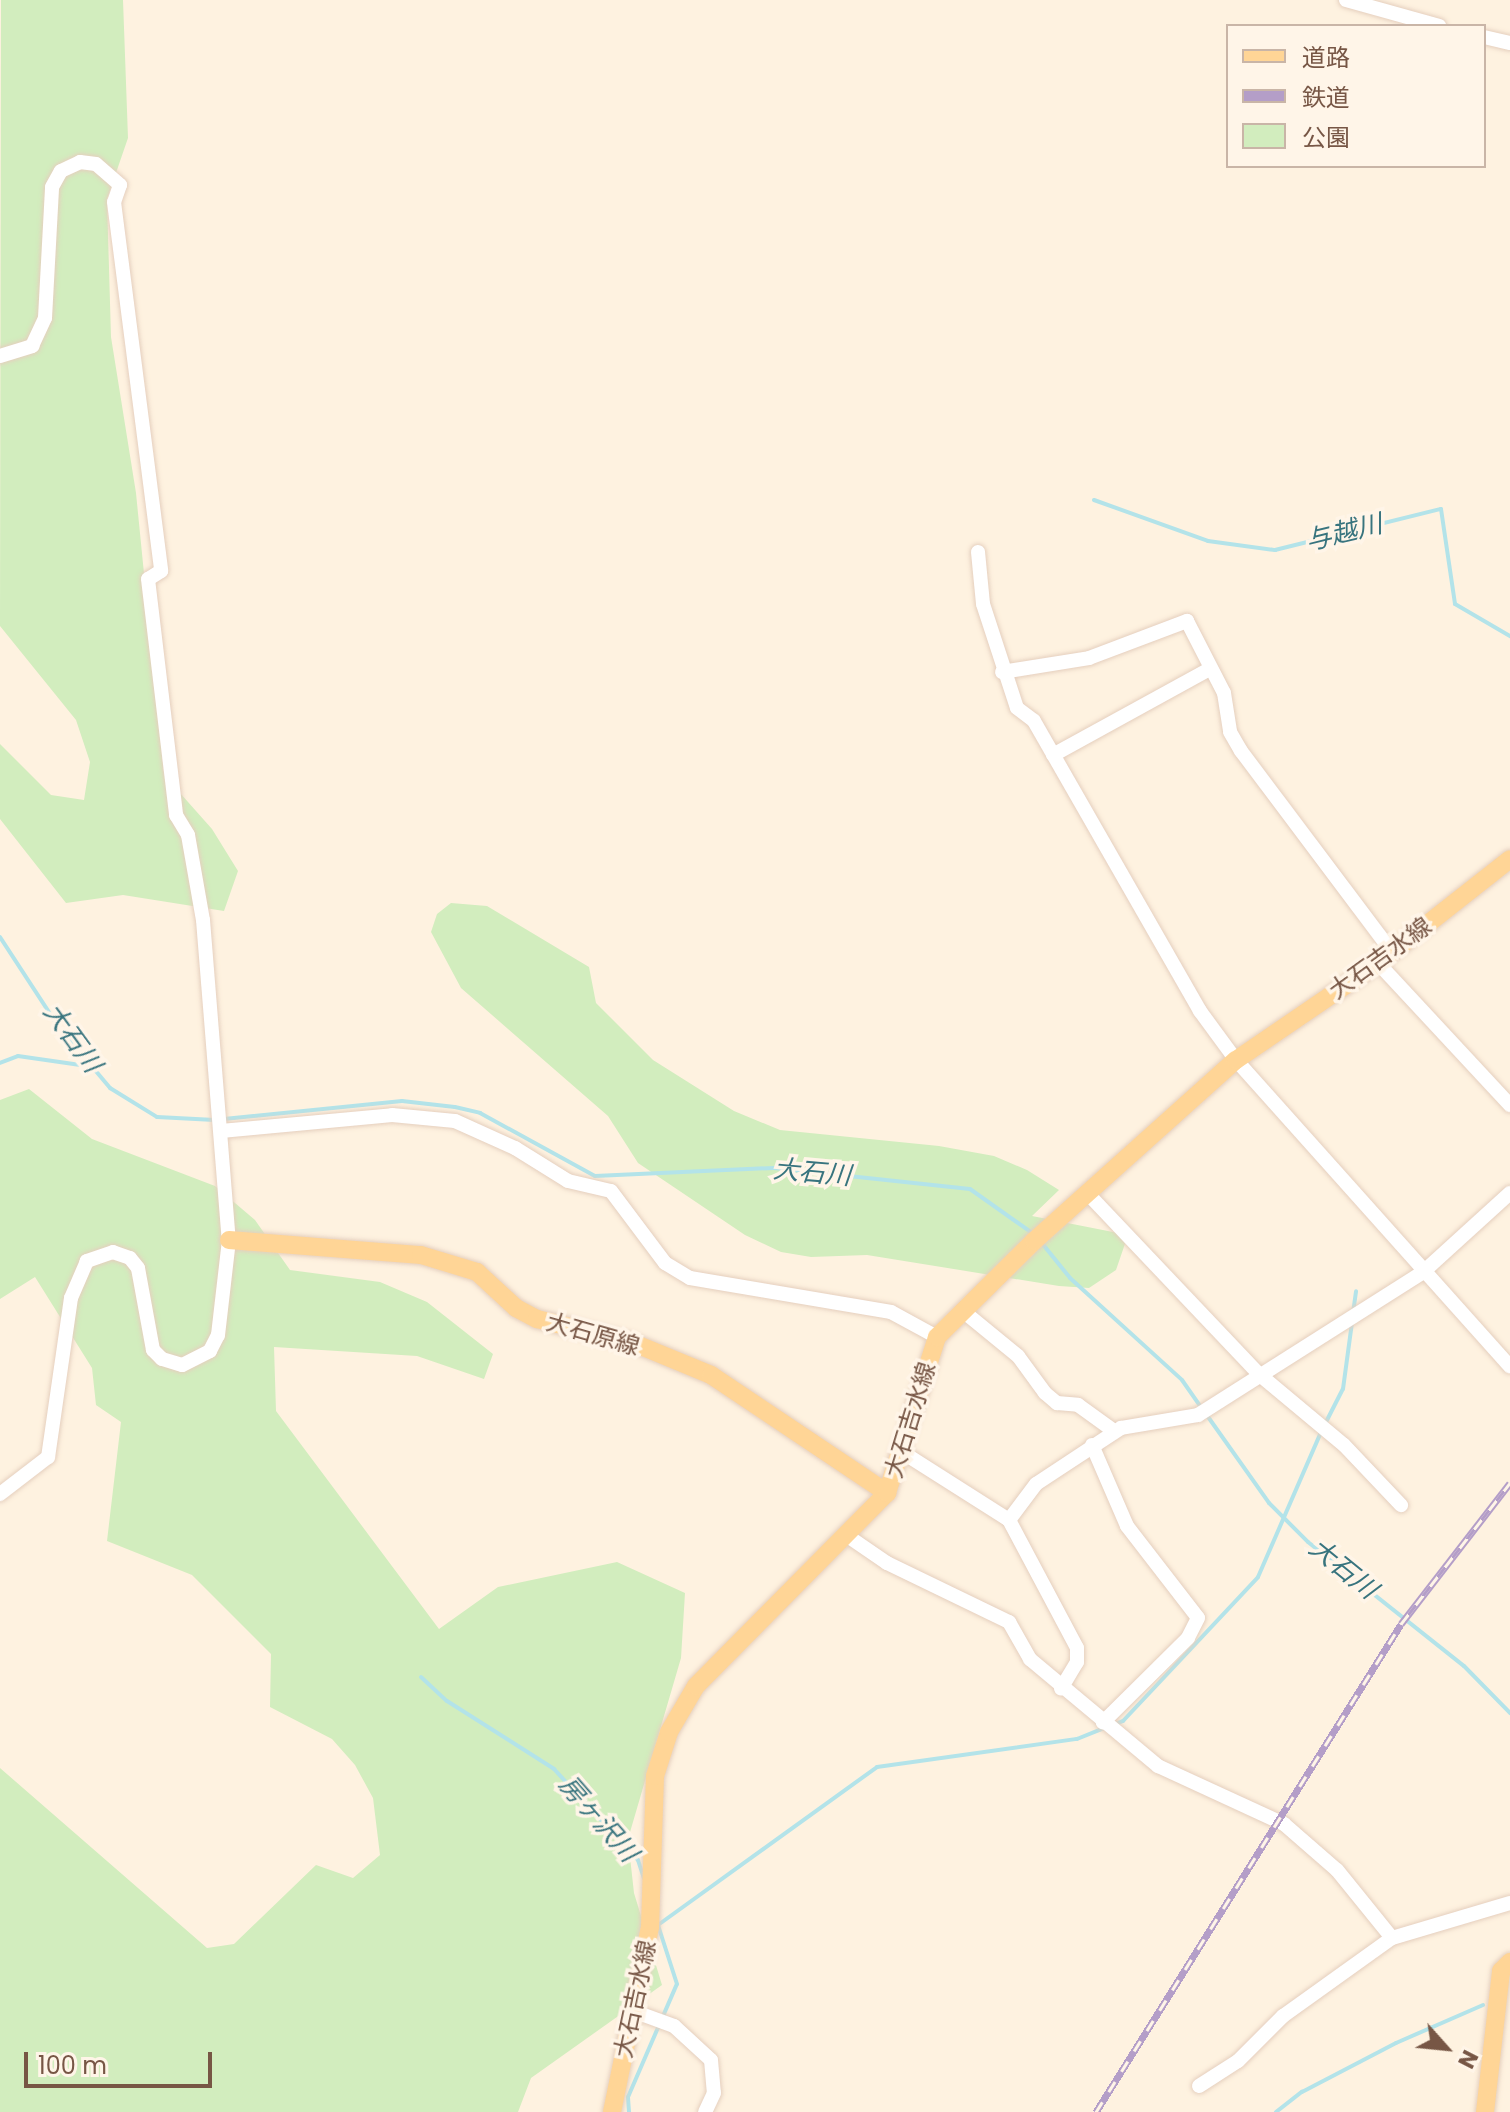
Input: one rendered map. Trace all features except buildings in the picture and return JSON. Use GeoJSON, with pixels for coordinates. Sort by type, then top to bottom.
{"type":"FeatureCollection","features":[{"type":"Feature","properties":{"kind":"main road","name":"大石吉水線"},"geometry":{"type":"LineString","coordinates":[[612,2112],[650,1927],[655,1776],[669,1732],[696,1686],[849,1537],[887,1493],[902,1452],[920,1380],[937,1337],[1038,1237],[1089,1195],[1236,1060],[1385,957],[1510,859]]}},
{"type":"Feature","properties":{"kind":"main road","name":"大石原線"},"geometry":{"type":"LineString","coordinates":[[229,1240],[421,1255],[477,1272],[516,1308],[537,1319],[631,1342],[711,1375],[887,1493]]}},
{"type":"Feature","properties":{"kind":"main road"},"geometry":{"type":"LineString","coordinates":[[1485,2112],[1501,1971],[1510,1962]]}},
{"type":"Feature","properties":{"kind":"street"},"geometry":{"type":"LineString","coordinates":[[1346,0],[1432,24]]}},
{"type":"Feature","properties":{"kind":"street"},"geometry":{"type":"LineString","coordinates":[[1486,37],[1510,43]]}},
{"type":"Feature","properties":{"kind":"street"},"geometry":{"type":"LineString","coordinates":[[0,356],[32,346],[45,318],[52,187],[61,171],[80,162],[96,164],[120,185],[114,202],[161,571],[148,579],[176,815],[188,835],[203,920],[229,1240],[218,1335],[210,1351],[182,1365],[162,1359],[153,1350],[138,1268],[130,1258],[113,1252],[87,1261],[71,1298],[48,1457],[0,1494]]}},
{"type":"Feature","properties":{"kind":"street"},"geometry":{"type":"LineString","coordinates":[[978,552],[983,604],[1002,672],[1017,708],[1034,721],[1200,1011],[1236,1060],[1422,1273],[1510,1366]]}},
{"type":"Feature","properties":{"kind":"street"},"geometry":{"type":"LineString","coordinates":[[1002,672],[1089,658],[1187,621],[1224,693],[1230,732],[1241,751],[1385,957],[1510,1105]]}},
{"type":"Feature","properties":{"kind":"street"},"geometry":{"type":"LineString","coordinates":[[1053,755],[1211,668]]}},
{"type":"Feature","properties":{"kind":"street"},"geometry":{"type":"LineString","coordinates":[[220,1129],[392,1115],[455,1121],[515,1148],[568,1181],[611,1191],[665,1263],[690,1278],[891,1312],[937,1337]]}},
{"type":"Feature","properties":{"kind":"street"},"geometry":{"type":"LineString","coordinates":[[1009,1520],[1036,1484],[1114,1431],[1198,1415],[1422,1273],[1510,1193]]}},
{"type":"Feature","properties":{"kind":"street"},"geometry":{"type":"LineString","coordinates":[[1089,1195],[1260,1375],[1344,1445],[1401,1505]]}},
{"type":"Feature","properties":{"kind":"street"},"geometry":{"type":"LineString","coordinates":[[963,1311],[1018,1356],[1045,1393],[1057,1403],[1078,1405],[1096,1414],[1114,1431]]}},
{"type":"Feature","properties":{"kind":"street"},"geometry":{"type":"LineString","coordinates":[[1092,1445],[1127,1526],[1198,1618],[1188,1638],[1103,1722]]}},
{"type":"Feature","properties":{"kind":"street"},"geometry":{"type":"LineString","coordinates":[[902,1452],[1009,1520],[1077,1648],[1077,1662],[1061,1689]]}},
{"type":"Feature","properties":{"kind":"street"},"geometry":{"type":"LineString","coordinates":[[849,1537],[887,1563],[1009,1622],[1030,1659],[1061,1689],[1158,1766],[1284,1824],[1337,1870],[1392,1938]]}},
{"type":"Feature","properties":{"kind":"street"},"geometry":{"type":"LineString","coordinates":[[1199,2086],[1238,2061],[1283,2016],[1392,1938],[1510,1903]]}},
{"type":"Feature","properties":{"kind":"street"},"geometry":{"type":"LineString","coordinates":[[633,2011],[674,2026],[711,2060],[714,2093],[705,2112]]}},
{"type":"Feature","properties":{"kind":"green space"},"geometry":{"type":"Polygon","coordinates":[[[1,0],[123,0],[128,138],[107,199],[111,337],[136,493],[164,775],[212,829],[238,871],[224,911],[123,895],[66,903],[0,819],[0,744],[51,795],[84,800],[90,762],[76,720],[0,626],[1,0]]]}},
{"type":"Feature","properties":{"kind":"green space"},"geometry":{"type":"Polygon","coordinates":[[[451,903],[487,906],[589,967],[596,1003],[653,1060],[734,1111],[780,1130],[939,1146],[994,1156],[1027,1170],[1059,1190],[1032,1216],[1128,1235],[1116,1270],[1089,1288],[1059,1286],[867,1255],[811,1257],[781,1252],[745,1235],[638,1163],[608,1116],[461,988],[431,932],[437,914],[451,903]]]}},
{"type":"Feature","properties":{"kind":"green space"},"geometry":{"type":"Polygon","coordinates":[[[29,1089],[92,1139],[215,1186],[255,1220],[290,1270],[380,1282],[427,1302],[493,1354],[484,1379],[417,1356],[274,1347],[276,1411],[439,1629],[498,1587],[617,1562],[685,1593],[681,1658],[628,1839],[634,1893],[662,1985],[531,2078],[518,2112],[0,2112],[0,1768],[207,1948],[234,1944],[316,1865],[353,1878],[380,1855],[373,1798],[355,1765],[332,1739],[270,1707],[271,1654],[192,1575],[107,1541],[121,1422],[96,1405],[92,1368],[35,1277],[0,1299],[0,1100],[29,1089]]]}},
{"type":"Feature","properties":{"kind":"waterway","name":"与越川"},"geometry":{"type":"LineString","coordinates":[[1094,500],[1208,541],[1275,550],[1441,509],[1455,604],[1510,636]]}},
{"type":"Feature","properties":{"kind":"waterway","name":"大石川"},"geometry":{"type":"LineString","coordinates":[[0,937],[58,1026],[110,1088],[157,1117],[215,1120]]}},
{"type":"Feature","properties":{"kind":"waterway"},"geometry":{"type":"LineString","coordinates":[[0,1063],[18,1056],[87,1066]]}},
{"type":"Feature","properties":{"kind":"waterway","name":"大石川"},"geometry":{"type":"LineString","coordinates":[[224,1119],[402,1101],[455,1107],[480,1113],[595,1176],[774,1168],[970,1189],[1035,1235]]}},
{"type":"Feature","properties":{"kind":"waterway","name":"大石川"},"geometry":{"type":"LineString","coordinates":[[1041,1242],[1070,1278],[1182,1380],[1201,1407]]}},
{"type":"Feature","properties":{"kind":"waterway"},"geometry":{"type":"LineString","coordinates":[[1353,1313],[1356,1291]]}},
{"type":"Feature","properties":{"kind":"waterway"},"geometry":{"type":"LineString","coordinates":[[1325,1424],[1343,1389],[1352,1322]]}},
{"type":"Feature","properties":{"kind":"waterway","name":"大石川"},"geometry":{"type":"LineString","coordinates":[[1206,1414],[1269,1503],[1308,1542],[1464,1666],[1510,1713]]}},
{"type":"Feature","properties":{"kind":"waterway"},"geometry":{"type":"LineString","coordinates":[[1113,1725],[1123,1721],[1258,1577],[1321,1432]]}},
{"type":"Feature","properties":{"kind":"waterway","name":"房ヶ沢川"},"geometry":{"type":"LineString","coordinates":[[421,1677],[447,1701],[554,1769],[638,1860],[644,1878]]}},
{"type":"Feature","properties":{"kind":"waterway"},"geometry":{"type":"LineString","coordinates":[[658,1925],[877,1767],[1077,1739],[1104,1728]]}},
{"type":"Feature","properties":{"kind":"waterway","name":"房ヶ沢川"},"geometry":{"type":"LineString","coordinates":[[629,2112],[628,2097],[677,1984],[658,1925]]}},
{"type":"Feature","properties":{"kind":"waterway","name":"房ヶ沢川"},"geometry":{"type":"LineString","coordinates":[[1276,2112],[1302,2092],[1396,2043],[1483,2005]]}},
{"type":"Feature","properties":{"kind":"railway"},"geometry":{"type":"LineString","coordinates":[[1096,2112],[1401,1624],[1510,1483]]}}]}
